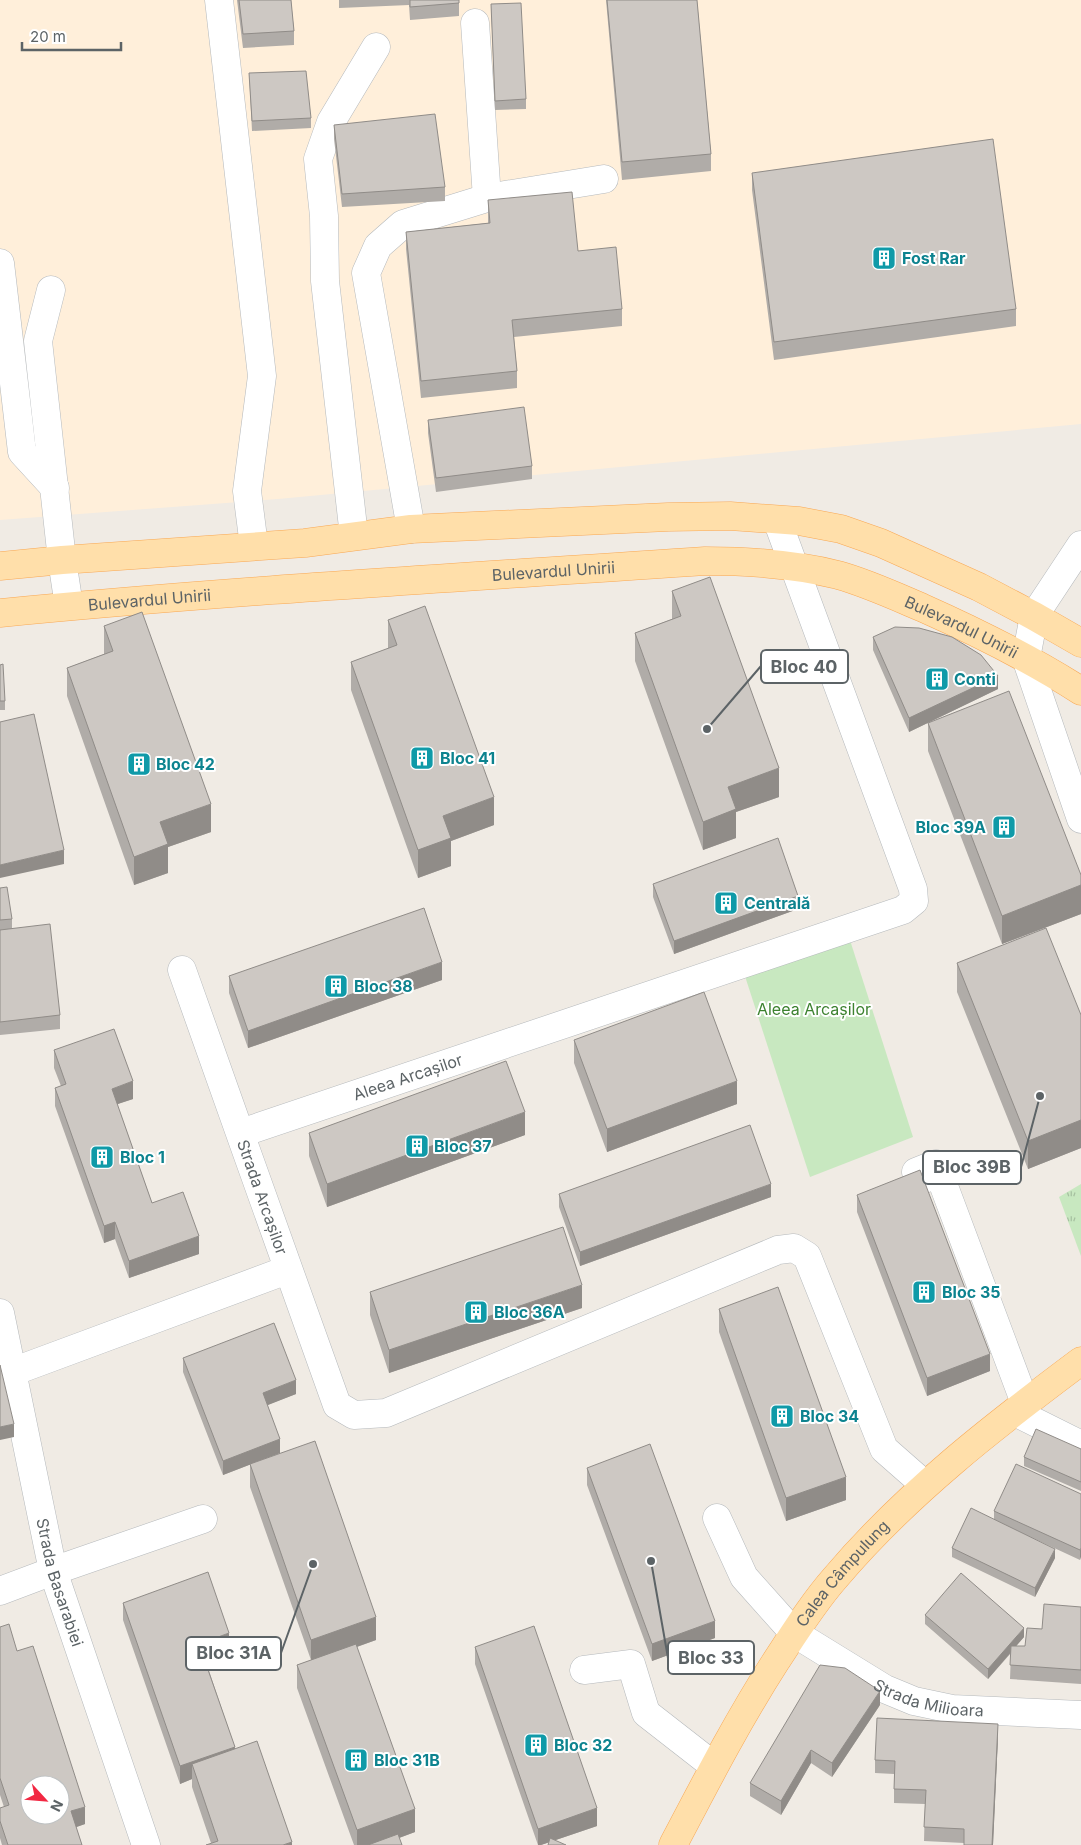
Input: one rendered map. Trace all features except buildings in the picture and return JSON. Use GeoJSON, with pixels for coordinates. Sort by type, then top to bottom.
{"type":"FeatureCollection","features":[{"type":"Feature","properties":{"kind":"main road"},"geometry":{"type":"LineString","coordinates":[[0,566],[305,543],[411,529],[668,517],[730,516],[799,522],[841,529],[882,543],[979,587],[1081,643]]}},
{"type":"Feature","properties":{"kind":"main road","name":"Bulevardul Unirii"},"geometry":{"type":"LineString","coordinates":[[0,613],[69,606],[705,561],[750,561],[794,566],[838,575],[880,589],[961,625],[1026,658],[1081,691]]}},
{"type":"Feature","properties":{"kind":"main road","name":"Calea Câmpulung"},"geometry":{"type":"LineString","coordinates":[[673,1845],[747,1707],[794,1633],[835,1578],[925,1485],[1081,1361]]}},
{"type":"Feature","properties":{"kind":"street"},"geometry":{"type":"LineString","coordinates":[[219,0],[262,376],[247,490],[254,546]]}},
{"type":"Feature","properties":{"kind":"street"},"geometry":{"type":"LineString","coordinates":[[475,23],[487,198]]}},
{"type":"Feature","properties":{"kind":"street"},"geometry":{"type":"LineString","coordinates":[[354,536],[325,281],[324,216],[318,159],[331,122],[376,46]]}},
{"type":"Feature","properties":{"kind":"street"},"geometry":{"type":"LineString","coordinates":[[411,529],[366,273],[378,246],[403,224],[487,198],[604,179]]}},
{"type":"Feature","properties":{"kind":"street"},"geometry":{"type":"LineString","coordinates":[[0,263],[22,452],[55,488]]}},
{"type":"Feature","properties":{"kind":"street"},"geometry":{"type":"LineString","coordinates":[[51,290],[38,341],[62,560],[69,606]]}},
{"type":"Feature","properties":{"kind":"street"},"geometry":{"type":"LineString","coordinates":[[777,520],[794,566]]}},
{"type":"Feature","properties":{"kind":"street"},"geometry":{"type":"LineString","coordinates":[[1081,545],[1034,616],[1026,658],[1081,819]]}},
{"type":"Feature","properties":{"kind":"street","name":"Aleea Arcașilor"},"geometry":{"type":"LineString","coordinates":[[241,1133],[903,910],[914,901],[913,889],[794,566]]}},
{"type":"Feature","properties":{"kind":"street","name":"Strada Arcașilor"},"geometry":{"type":"LineString","coordinates":[[182,970],[241,1133],[287,1270],[337,1405],[354,1415],[386,1413],[778,1250],[794,1248],[807,1256],[854,1378],[884,1449],[925,1485]]}},
{"type":"Feature","properties":{"kind":"street"},"geometry":{"type":"LineString","coordinates":[[936,1164],[916,1172],[920,1181],[939,1173],[1020,1408],[1081,1445]]}},
{"type":"Feature","properties":{"kind":"street"},"geometry":{"type":"LineString","coordinates":[[12,1372],[287,1270]]}},
{"type":"Feature","properties":{"kind":"street","name":"Strada Basarabiei"},"geometry":{"type":"LineString","coordinates":[[0,1313],[53,1570],[146,1845]]}},
{"type":"Feature","properties":{"kind":"street","name":"Strada Milioara"},"geometry":{"type":"LineString","coordinates":[[717,1518],[744,1577],[794,1633],[885,1689],[914,1701],[952,1709],[1081,1715]]}},
{"type":"Feature","properties":{"kind":"street"},"geometry":{"type":"LineString","coordinates":[[0,1591],[53,1570],[203,1519]]}},
{"type":"Feature","properties":{"kind":"street"},"geometry":{"type":"LineString","coordinates":[[584,1670],[630,1664],[646,1713],[714,1766]]}},
{"type":"Feature","properties":{"kind":"shaded area"},"geometry":{"type":"Polygon","coordinates":[[[0,0],[1081,0],[1081,424],[278,499],[0,520],[0,0]]]}},
{"type":"Feature","properties":{"kind":"green space","name":"Aleea Arcașilor"},"geometry":{"type":"Polygon","coordinates":[[[849,937],[913,1137],[810,1177],[743,970],[849,937]]]}},
{"type":"Feature","properties":{"kind":"green space"},"geometry":{"type":"Polygon","coordinates":[[[1081,1184],[1081,1256],[1059,1197],[1081,1184]]]}},
{"type":"Feature","properties":{"kind":"place","name":"Fost Rar"},"geometry":{"type":"Point","coordinates":[884,258]}},
{"type":"Feature","properties":{"kind":"place","name":"Conti"},"geometry":{"type":"Point","coordinates":[937,679]}},
{"type":"Feature","properties":{"kind":"place","name":"Bloc 40"},"geometry":{"type":"Point","coordinates":[707,729]}},
{"type":"Feature","properties":{"kind":"place","name":"Bloc 41"},"geometry":{"type":"Point","coordinates":[422,758]}},
{"type":"Feature","properties":{"kind":"place","name":"Bloc 42"},"geometry":{"type":"Point","coordinates":[139,764]}},
{"type":"Feature","properties":{"kind":"place","name":"Bloc 39A"},"geometry":{"type":"Point","coordinates":[1004,827]}},
{"type":"Feature","properties":{"kind":"place","name":"Centrală"},"geometry":{"type":"Point","coordinates":[726,903]}},
{"type":"Feature","properties":{"kind":"place","name":"Bloc 38"},"geometry":{"type":"Point","coordinates":[336,986]}},
{"type":"Feature","properties":{"kind":"place","name":"Bloc 39B"},"geometry":{"type":"Point","coordinates":[1040,1096]}},
{"type":"Feature","properties":{"kind":"place","name":"Bloc 37"},"geometry":{"type":"Point","coordinates":[417,1146]}},
{"type":"Feature","properties":{"kind":"place","name":"Bloc 1"},"geometry":{"type":"Point","coordinates":[102,1157]}},
{"type":"Feature","properties":{"kind":"place","name":"Bloc 35"},"geometry":{"type":"Point","coordinates":[924,1292]}},
{"type":"Feature","properties":{"kind":"place","name":"Bloc 36A"},"geometry":{"type":"Point","coordinates":[476,1312]}},
{"type":"Feature","properties":{"kind":"place","name":"Bloc 34"},"geometry":{"type":"Point","coordinates":[782,1416]}},
{"type":"Feature","properties":{"kind":"place","name":"Bloc 33"},"geometry":{"type":"Point","coordinates":[651,1561]}},
{"type":"Feature","properties":{"kind":"place","name":"Bloc 31A"},"geometry":{"type":"Point","coordinates":[313,1564]}},
{"type":"Feature","properties":{"kind":"place","name":"Bloc 32"},"geometry":{"type":"Point","coordinates":[536,1745]}},
{"type":"Feature","properties":{"kind":"place","name":"Bloc 31B"},"geometry":{"type":"Point","coordinates":[356,1760]}}]}
